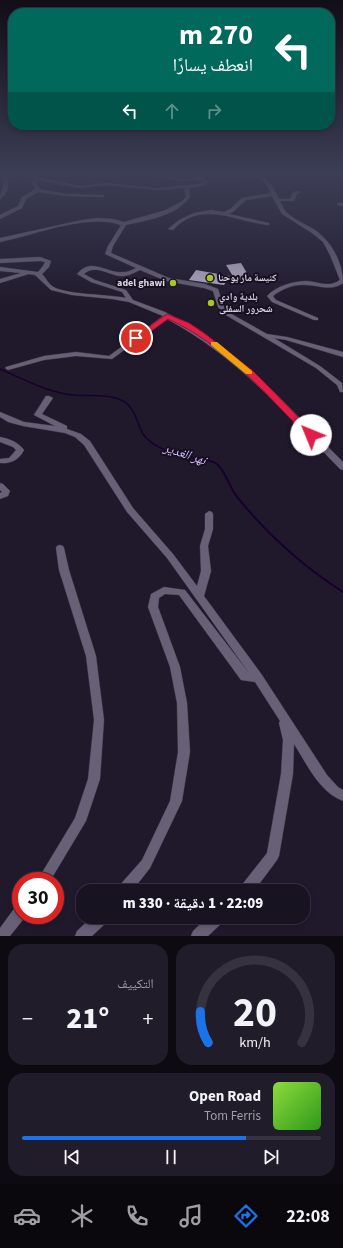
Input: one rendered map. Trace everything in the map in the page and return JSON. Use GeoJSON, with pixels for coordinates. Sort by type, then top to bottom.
{"type":"FeatureCollection","features":[{"type":"Feature","properties":{"kind":"street"},"geometry":{"type":"LineString","coordinates":[[0,240],[99,220],[115,220],[124,224],[145,219]]}},
{"type":"Feature","properties":{"kind":"street"},"geometry":{"type":"LineString","coordinates":[[171,229],[177,222],[186,219]]}},
{"type":"Feature","properties":{"kind":"street"},"geometry":{"type":"LineString","coordinates":[[244,219],[267,224]]}},
{"type":"Feature","properties":{"kind":"street"},"geometry":{"type":"LineString","coordinates":[[293,219],[325,241],[342,274],[343,280],[338,284],[328,287],[302,283],[279,290],[270,296],[274,301],[316,319]]}},
{"type":"Feature","properties":{"kind":"street"},"geometry":{"type":"LineString","coordinates":[[124,224],[108,252],[110,255],[168,280],[211,287],[216,290],[221,307],[226,314],[318,367],[340,384],[343,390]]}},
{"type":"Feature","properties":{"kind":"street"},"geometry":{"type":"LineString","coordinates":[[0,261],[40,259],[48,261],[46,267],[36,273],[0,281]]}},
{"type":"Feature","properties":{"kind":"street"},"geometry":{"type":"LineString","coordinates":[[131,302],[124,292],[93,281],[80,274],[82,271],[91,267],[124,274],[140,268]]}},
{"type":"Feature","properties":{"kind":"street"},"geometry":{"type":"LineString","coordinates":[[0,269],[36,273],[47,286],[66,293],[131,302],[167,316],[202,334],[250,373],[343,467]]}},
{"type":"Feature","properties":{"kind":"street"},"geometry":{"type":"LineString","coordinates":[[8,368],[44,358],[76,354],[110,358],[167,316]]}},
{"type":"Feature","properties":{"kind":"street"},"geometry":{"type":"LineString","coordinates":[[266,336],[304,342],[319,348],[329,349],[343,356]]}},
{"type":"Feature","properties":{"kind":"street"},"geometry":{"type":"LineString","coordinates":[[49,398],[38,415],[57,423],[82,437],[87,443],[130,510],[170,556],[258,678],[322,779],[334,791],[343,796]]}},
{"type":"Feature","properties":{"kind":"street"},"geometry":{"type":"LineString","coordinates":[[0,414],[4,422],[70,431]]}},
{"type":"Feature","properties":{"kind":"street"},"geometry":{"type":"LineString","coordinates":[[0,439],[16,445],[20,450],[14,458],[6,462],[0,461]]}},
{"type":"Feature","properties":{"kind":"street"},"geometry":{"type":"LineString","coordinates":[[0,486],[6,491],[5,494],[0,496]]}},
{"type":"Feature","properties":{"kind":"street"},"geometry":{"type":"LineString","coordinates":[[199,596],[206,571],[204,546],[209,529],[209,514]]}},
{"type":"Feature","properties":{"kind":"street"},"geometry":{"type":"LineString","coordinates":[[49,872],[80,821],[94,779],[99,720],[91,656],[64,570],[60,548]]}},
{"type":"Feature","properties":{"kind":"street"},"geometry":{"type":"LineString","coordinates":[[130,884],[146,864],[176,800],[184,752],[181,696],[175,667],[153,607],[154,596],[164,590],[182,592],[244,677],[258,678]]}},
{"type":"Feature","properties":{"kind":"street"},"geometry":{"type":"LineString","coordinates":[[251,884],[273,856],[287,774],[289,740],[282,715]]}},
{"type":"Feature","properties":{"kind":"street"},"geometry":{"type":"LineString","coordinates":[[2,936],[12,923]]}},
{"type":"Feature","properties":{"kind":"street"},"geometry":{"type":"LineString","coordinates":[[82,936],[95,924]]}},
{"type":"Feature","properties":{"kind":"street"},"geometry":{"type":"LineString","coordinates":[[198,936],[211,924]]}},
{"type":"Feature","properties":{"kind":"building"},"geometry":{"type":"Polygon","coordinates":[[[241,263],[251,280],[236,281],[226,265],[241,263]]]}},
{"type":"Feature","properties":{"kind":"building","name":"كنيسة مار يوحنا"},"geometry":{"type":"Polygon","coordinates":[[[196,270],[230,276],[224,285],[189,280],[196,270]]]}},
{"type":"Feature","properties":{"kind":"waterway","name":"نهر الغدير"},"geometry":{"type":"LineString","coordinates":[[0,369],[49,390],[73,395],[116,398],[123,401],[133,411],[143,434],[153,444],[160,448],[192,457]]}},
{"type":"Feature","properties":{"kind":"waterway","name":"نهر الغدير"},"geometry":{"type":"LineString","coordinates":[[192,457],[207,460],[217,464],[232,490],[261,525],[300,561],[343,592]]}},
{"type":"Feature","properties":{"kind":"slow traffic"},"geometry":{"type":"LineString","coordinates":[[214,344],[249,372]]}},
{"type":"Feature","properties":{"kind":"place","name":"كنيسة مار يوحنا"},"geometry":{"type":"Point","coordinates":[210,278]}},
{"type":"Feature","properties":{"kind":"place","name":"adel ghawi"},"geometry":{"type":"Point","coordinates":[173,283]}},
{"type":"Feature","properties":{"kind":"place","name":"بلدية وادي شحرور السفلى"},"geometry":{"type":"Point","coordinates":[211,303]}},
{"type":"Feature","properties":{"kind":"route"},"geometry":{"type":"LineString","coordinates":[[136,338],[167,316],[186,325],[202,334],[250,373],[311,435]]}}]}
